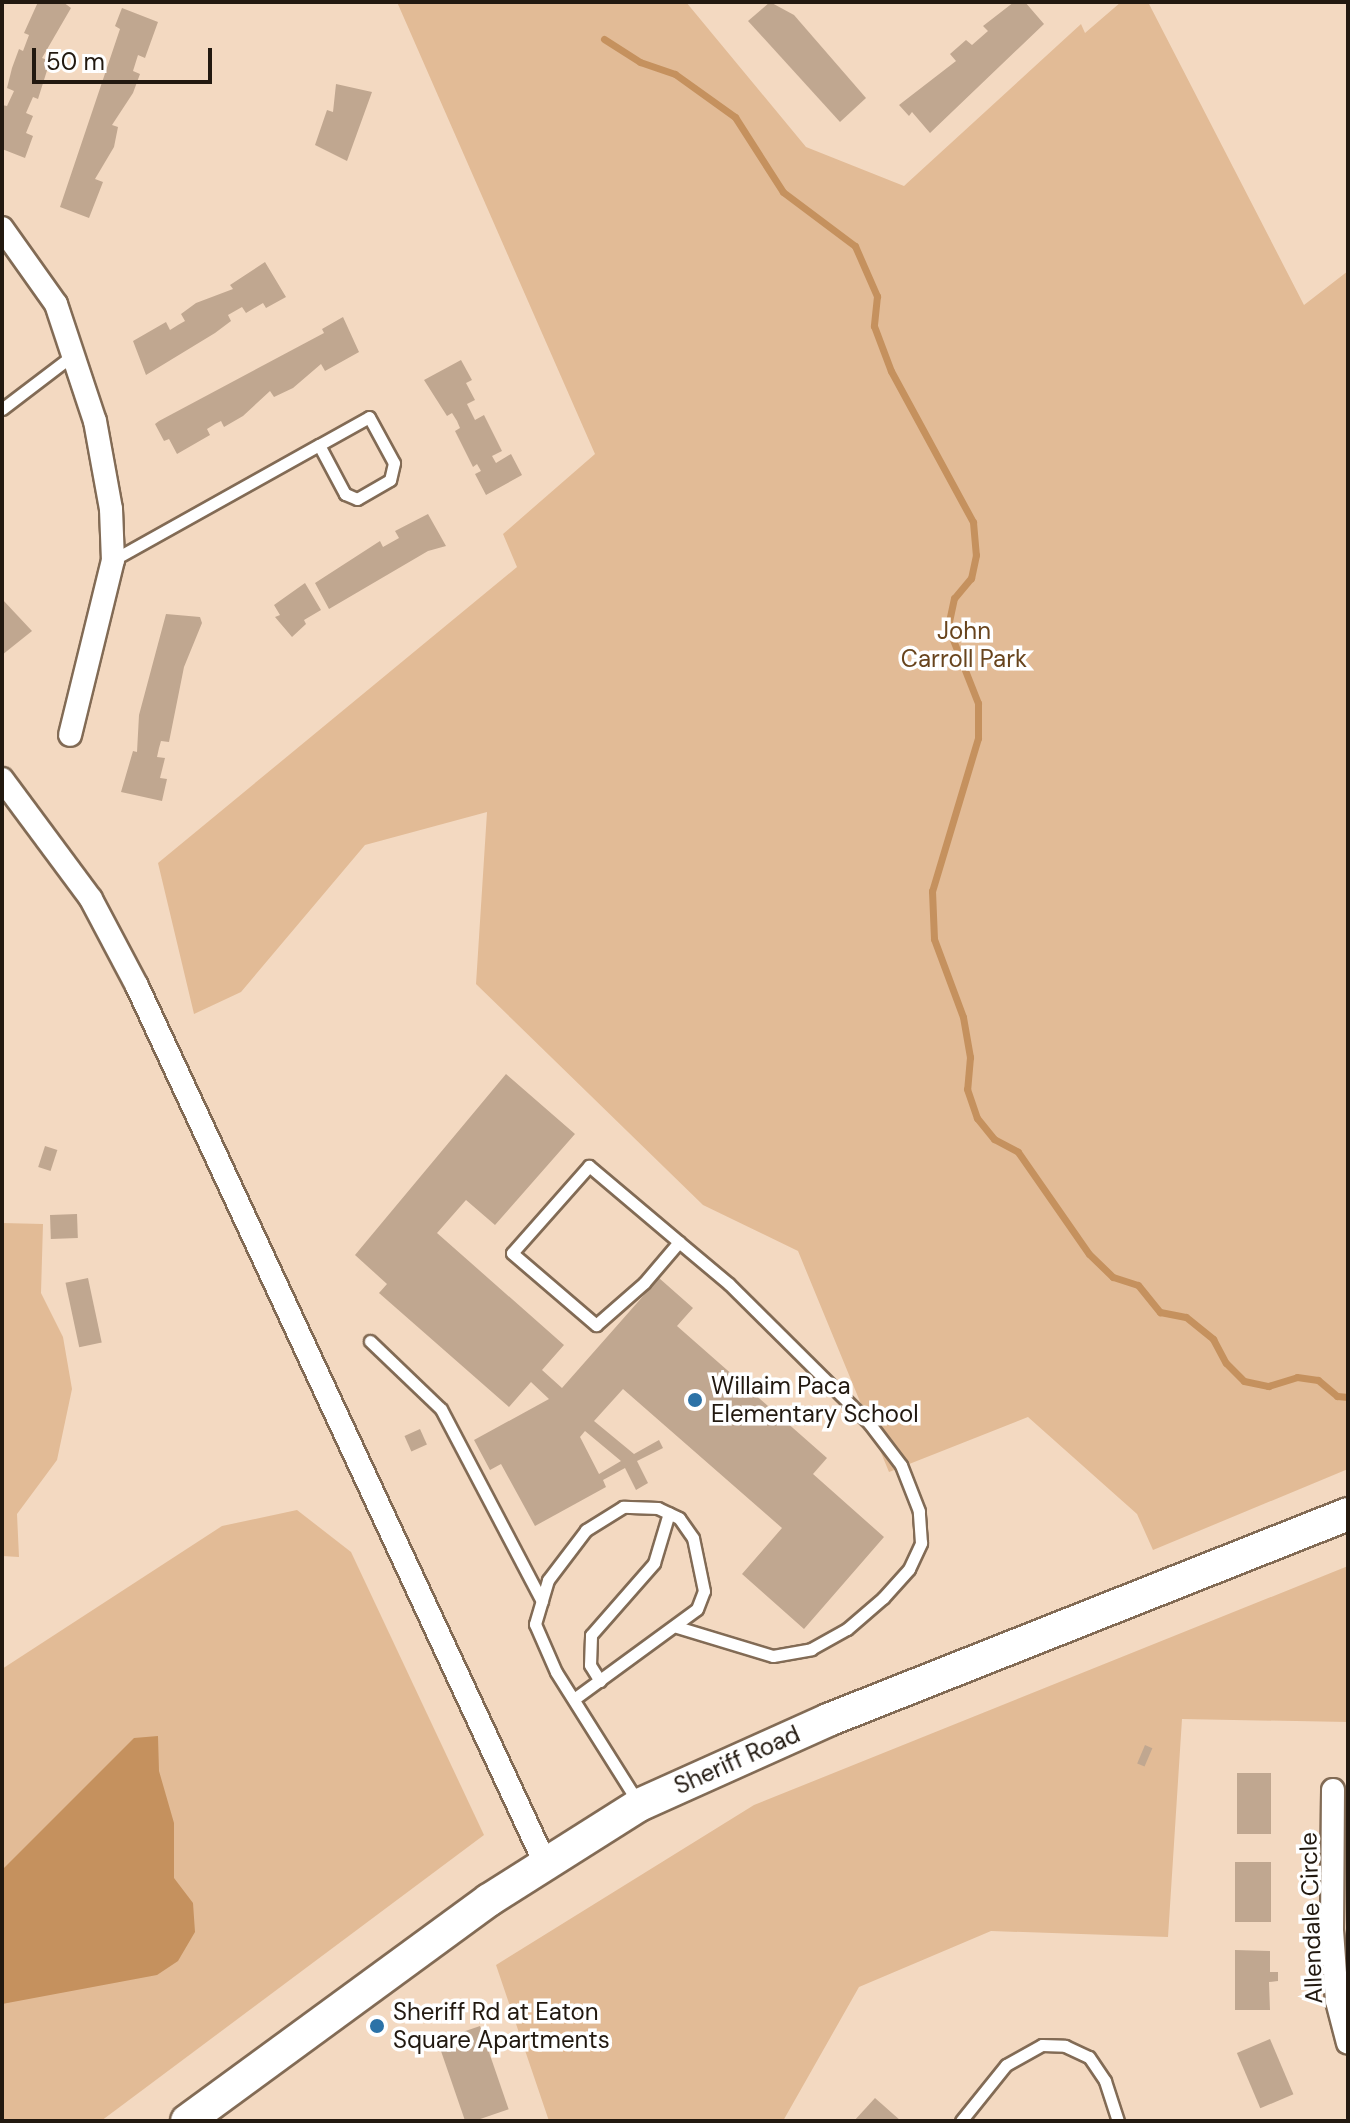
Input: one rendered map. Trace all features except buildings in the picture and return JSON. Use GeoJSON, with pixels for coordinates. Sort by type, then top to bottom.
{"type":"FeatureCollection","features":[{"type":"Feature","properties":{"kind":"main road","name":"Sheriff Road"},"geometry":{"type":"LineString","coordinates":[[187,2121],[545,1863],[639,1805],[828,1720],[1348,1514]]}},
{"type":"Feature","properties":{"kind":"street"},"geometry":{"type":"LineString","coordinates":[[2,228],[56,304],[95,421],[111,509],[113,560],[70,735]]}},
{"type":"Feature","properties":{"kind":"street"},"geometry":{"type":"LineString","coordinates":[[2,779],[91,899],[137,986],[545,1863]]}},
{"type":"Feature","properties":{"kind":"street","name":"Allendale Circle"},"geometry":{"type":"LineString","coordinates":[[1333,1790],[1332,1930],[1337,2001],[1348,2043]]}},
{"type":"Feature","properties":{"kind":"lane"},"geometry":{"type":"LineString","coordinates":[[2,409],[73,355]]}},
{"type":"Feature","properties":{"kind":"lane"},"geometry":{"type":"LineString","coordinates":[[113,560],[369,417],[394,463],[390,480],[357,499],[345,494],[319,445]]}},
{"type":"Feature","properties":{"kind":"lane"},"geometry":{"type":"LineString","coordinates":[[677,1627],[773,1656],[811,1649],[847,1629],[883,1598],[909,1569],[921,1543],[919,1511],[901,1465],[869,1423],[679,1242],[589,1166],[512,1253],[596,1325],[644,1283],[679,1242]]}},
{"type":"Feature","properties":{"kind":"lane"},"geometry":{"type":"LineString","coordinates":[[370,1341],[441,1409],[542,1601]]}},
{"type":"Feature","properties":{"kind":"lane"},"geometry":{"type":"LineString","coordinates":[[574,1699],[677,1627],[697,1609],[704,1591],[693,1538],[669,1513],[638,1504],[623,1507],[586,1530],[548,1580],[535,1624],[556,1672],[639,1805]]}},
{"type":"Feature","properties":{"kind":"lane"},"geometry":{"type":"LineString","coordinates":[[600,1681],[590,1665],[591,1635],[654,1563],[669,1513]]}},
{"type":"Feature","properties":{"kind":"lane"},"geometry":{"type":"LineString","coordinates":[[961,2121],[1006,2065],[1042,2045],[1065,2046],[1089,2057],[1105,2081],[1118,2121]]}},
{"type":"Feature","properties":{"kind":"green space","name":"John Carroll Park"},"geometry":{"type":"Polygon","coordinates":[[[397,2],[686,2],[806,147],[904,186],[1081,24],[1085,33],[1121,2],[1148,2],[1304,305],[1348,271],[1348,1469],[1153,1550],[1137,1514],[1028,1417],[889,1472],[798,1251],[703,1205],[476,984],[487,812],[365,845],[241,992],[194,1014],[158,863],[517,567],[503,534],[595,454],[397,2]]]}},
{"type":"Feature","properties":{"kind":"green space"},"geometry":{"type":"Polygon","coordinates":[[[2,1223],[43,1224],[41,1293],[63,1337],[72,1389],[57,1460],[17,1514],[19,1557],[2,1556],[2,1223]]]}},
{"type":"Feature","properties":{"kind":"green space"},"geometry":{"type":"Polygon","coordinates":[[[297,1510],[351,1552],[484,1835],[101,2121],[2,2121],[2,1669],[222,1526],[297,1510]]]}},
{"type":"Feature","properties":{"kind":"green space"},"geometry":{"type":"Polygon","coordinates":[[[1348,1566],[1348,1722],[1182,1719],[1168,1937],[991,1931],[859,1987],[783,2121],[549,2121],[496,1965],[754,1805],[1348,1566]]]}},
{"type":"Feature","properties":{"kind":"shaded area"},"geometry":{"type":"Polygon","coordinates":[[[158,1736],[159,1771],[174,1823],[174,1878],[193,1903],[195,1932],[178,1961],[157,1975],[2,2004],[2,1870],[134,1738],[158,1736]]]}},
{"type":"Feature","properties":{"kind":"waterway"},"geometry":{"type":"LineString","coordinates":[[604,39],[640,62],[675,74],[735,117],[783,192],[855,246],[877,296],[874,326],[891,371],[973,522],[976,555],[971,578],[954,598],[948,627],[978,703],[978,738],[932,891],[934,939],[963,1017],[970,1057],[967,1089],[977,1118],[994,1139],[1018,1152],[1089,1254],[1113,1277],[1138,1285],[1160,1312],[1186,1317],[1213,1339],[1226,1363],[1244,1381],[1268,1386],[1297,1377],[1318,1380],[1337,1396],[1348,1397]]}},
{"type":"Feature","properties":{"kind":"place","name":"Willaim Paca Elementary School"},"geometry":{"type":"Point","coordinates":[695,1400]}},
{"type":"Feature","properties":{"kind":"place","name":"Sheriff Rd at Eaton Square Apartments"},"geometry":{"type":"Point","coordinates":[377,2026]}}]}
